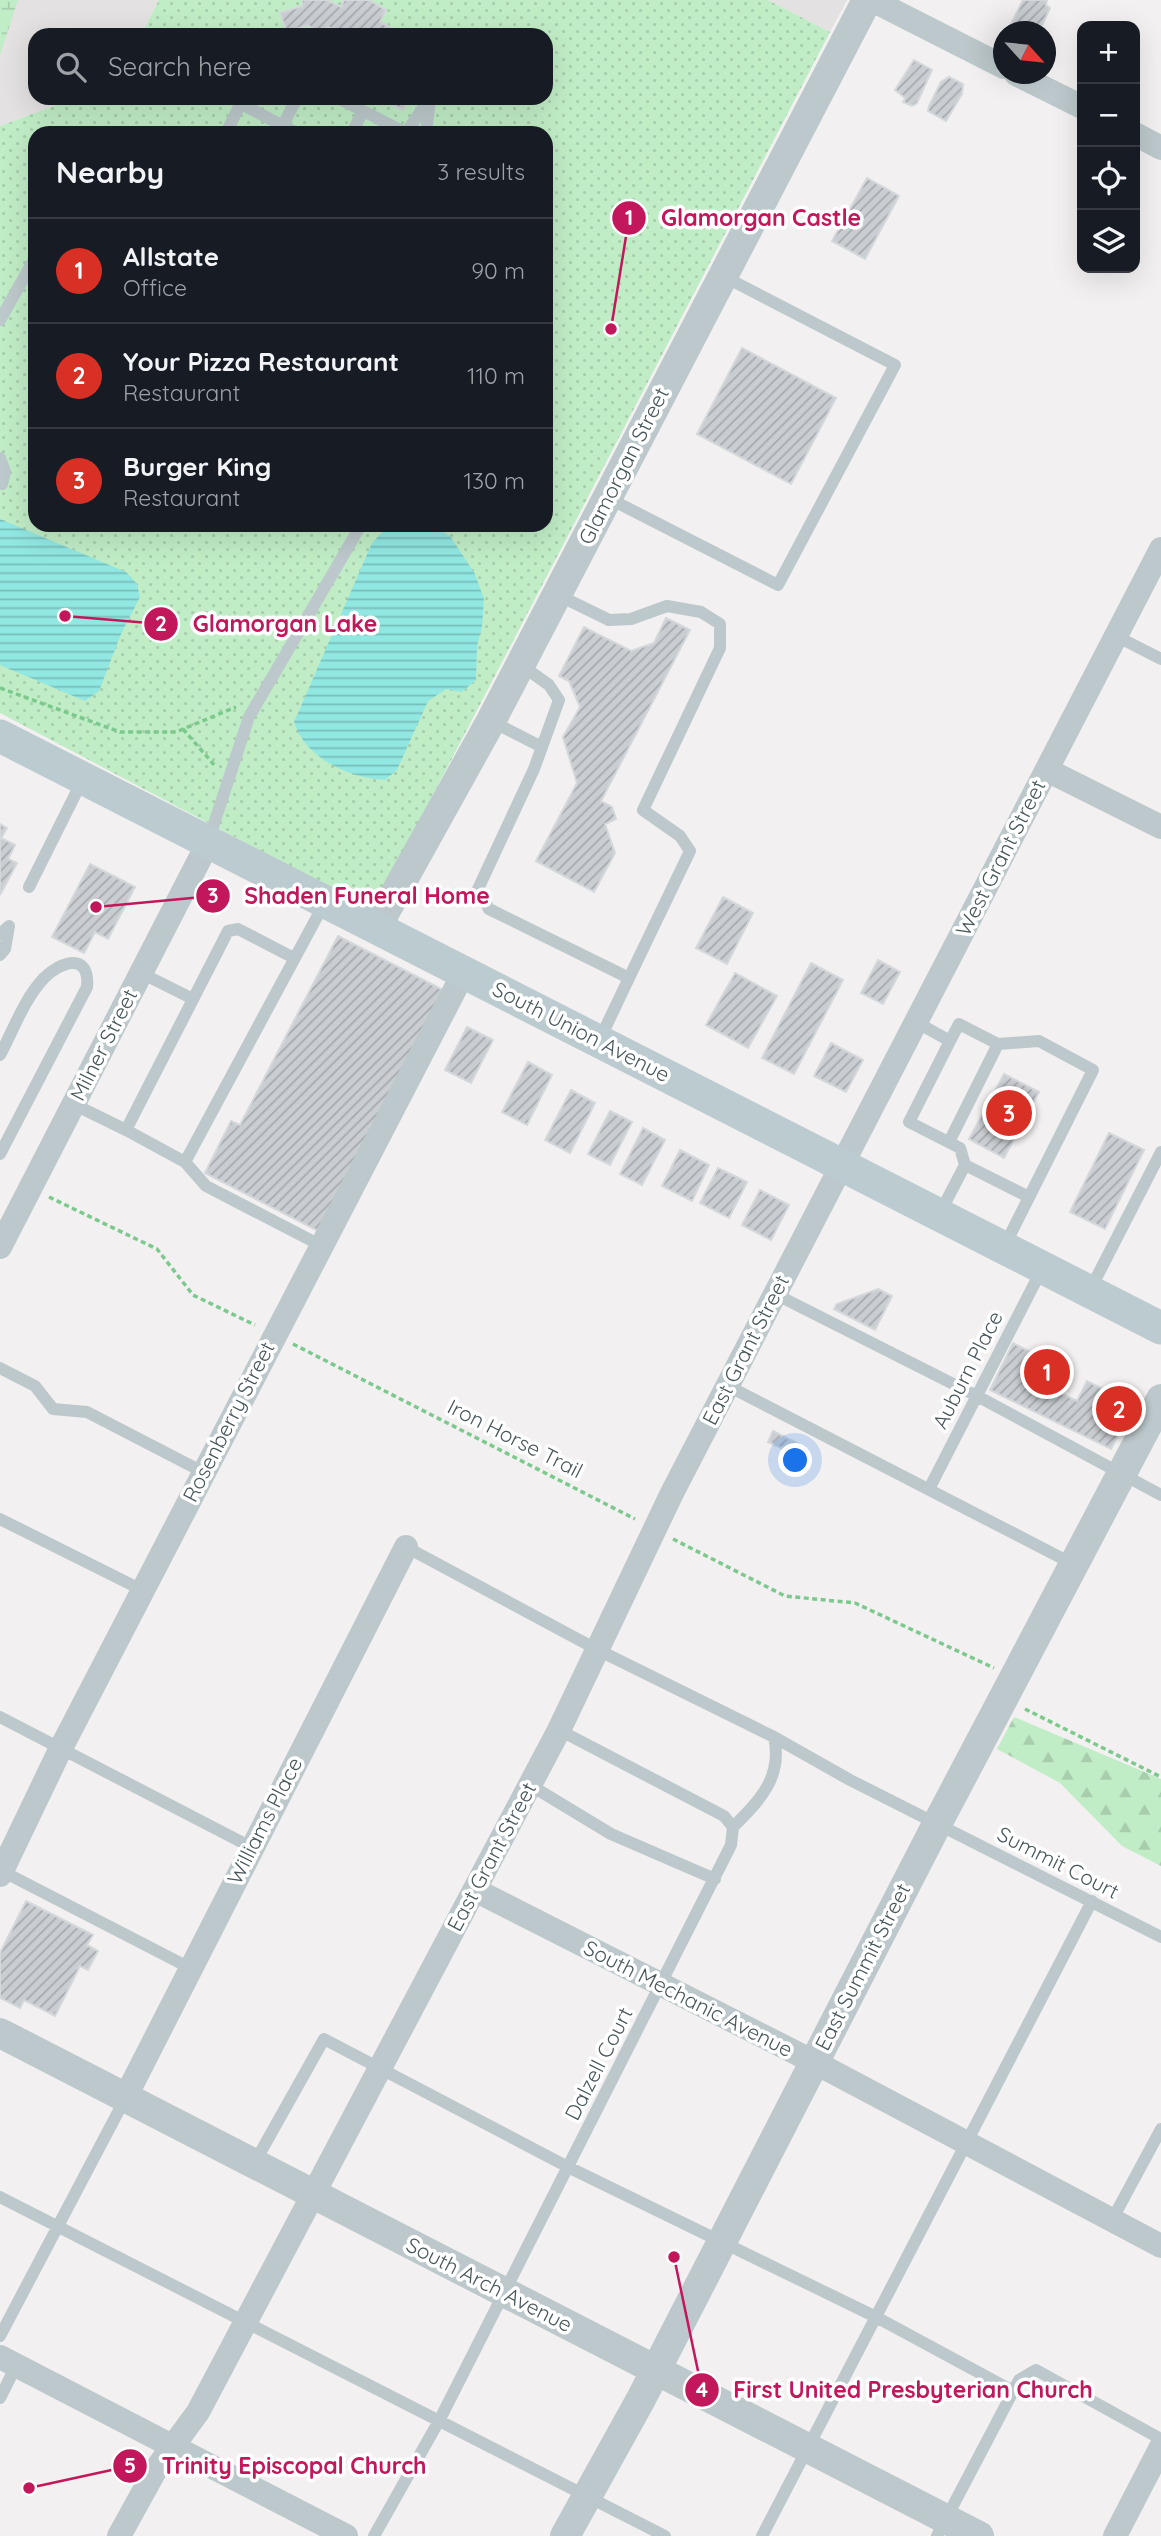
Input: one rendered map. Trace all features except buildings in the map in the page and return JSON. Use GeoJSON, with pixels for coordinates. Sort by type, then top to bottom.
{"type":"FeatureCollection","features":[{"type":"Feature","properties":{"kind":"main road","name":"South Union Avenue"},"geometry":{"type":"LineString","coordinates":[[0,736],[1089,1292],[1159,1322]]}},
{"type":"Feature","properties":{"kind":"street"},"geometry":{"type":"LineString","coordinates":[[869,0],[993,62]]}},
{"type":"Feature","properties":{"kind":"street","name":"Glamorgan Street"},"geometry":{"type":"LineString","coordinates":[[376,928],[521,665],[869,0]]}},
{"type":"Feature","properties":{"kind":"street"},"geometry":{"type":"LineString","coordinates":[[1036,84],[1077,104]]}},
{"type":"Feature","properties":{"kind":"street"},"geometry":{"type":"LineString","coordinates":[[1140,137],[1161,148]]}},
{"type":"Feature","properties":{"kind":"street","name":"West Grant Street"},"geometry":{"type":"LineString","coordinates":[[841,1165],[1161,550]]}},
{"type":"Feature","properties":{"kind":"street"},"geometry":{"type":"LineString","coordinates":[[1047,770],[1161,827]]}},
{"type":"Feature","properties":{"kind":"street","name":"Milner Street"},"geometry":{"type":"LineString","coordinates":[[0,1247],[208,843]]}},
{"type":"Feature","properties":{"kind":"street","name":"Rosenberry Street"},"geometry":{"type":"LineString","coordinates":[[1,1872],[142,1590],[464,972]]}},
{"type":"Feature","properties":{"kind":"street","name":"East Grant Street"},"geometry":{"type":"LineString","coordinates":[[119,2536],[173,2445],[198,2412],[475,1890],[559,1730],[656,1529],[841,1165]]}},
{"type":"Feature","properties":{"kind":"street","name":"East Summit Street"},"geometry":{"type":"LineString","coordinates":[[565,2536],[656,2369],[937,1824],[1161,1399]]}},
{"type":"Feature","properties":{"kind":"street","name":"Williams Place"},"geometry":{"type":"LineString","coordinates":[[126,2096],[406,1547]]}},
{"type":"Feature","properties":{"kind":"street","name":"South Mechanic Avenue"},"geometry":{"type":"LineString","coordinates":[[475,1890],[814,2062],[964,2144],[1161,2246]]}},
{"type":"Feature","properties":{"kind":"street","name":"South Arch Avenue"},"geometry":{"type":"LineString","coordinates":[[0,2033],[255,2162],[503,2294],[656,2369],[808,2449],[942,2528],[979,2536]]}},
{"type":"Feature","properties":{"kind":"street"},"geometry":{"type":"LineString","coordinates":[[8,2361],[346,2536]]}},
{"type":"Feature","properties":{"kind":"street"},"geometry":{"type":"LineString","coordinates":[[1115,2536],[1161,2447]]}},
{"type":"Feature","properties":{"kind":"lane"},"geometry":{"type":"LineString","coordinates":[[231,126],[240,105]]}},
{"type":"Feature","properties":{"kind":"lane"},"geometry":{"type":"LineString","coordinates":[[249,105],[283,125],[293,105]]}},
{"type":"Feature","properties":{"kind":"lane"},"geometry":{"type":"LineString","coordinates":[[351,105],[392,126]]}},
{"type":"Feature","properties":{"kind":"lane"},"geometry":{"type":"LineString","coordinates":[[411,126],[425,105]]}},
{"type":"Feature","properties":{"kind":"lane"},"geometry":{"type":"LineString","coordinates":[[427,126],[429,105]]}},
{"type":"Feature","properties":{"kind":"lane"},"geometry":{"type":"LineString","coordinates":[[356,126],[363,111]]}},
{"type":"Feature","properties":{"kind":"lane"},"geometry":{"type":"LineString","coordinates":[[0,320],[28,270]]}},
{"type":"Feature","properties":{"kind":"lane"},"geometry":{"type":"LineString","coordinates":[[608,498],[778,585],[895,365],[723,276]]}},
{"type":"Feature","properties":{"kind":"lane"},"geometry":{"type":"LineString","coordinates":[[0,458],[5,472],[2,484]]}},
{"type":"Feature","properties":{"kind":"lane"},"geometry":{"type":"LineString","coordinates":[[208,843],[249,717],[356,532]]}},
{"type":"Feature","properties":{"kind":"lane"},"geometry":{"type":"LineString","coordinates":[[558,595],[609,620],[631,619],[667,606],[701,612],[720,624],[720,648],[643,810],[680,836],[690,850],[599,1041]]}},
{"type":"Feature","properties":{"kind":"lane"},"geometry":{"type":"LineString","coordinates":[[1116,636],[1161,659]]}},
{"type":"Feature","properties":{"kind":"lane"},"geometry":{"type":"LineString","coordinates":[[521,665],[549,685],[559,700],[542,747],[478,889],[489,909],[629,978]]}},
{"type":"Feature","properties":{"kind":"lane"},"geometry":{"type":"LineString","coordinates":[[491,721],[542,747]]}},
{"type":"Feature","properties":{"kind":"lane"},"geometry":{"type":"LineString","coordinates":[[29,887],[83,779]]}},
{"type":"Feature","properties":{"kind":"lane"},"geometry":{"type":"LineString","coordinates":[[185,1162],[325,902]]}},
{"type":"Feature","properties":{"kind":"lane"},"geometry":{"type":"LineString","coordinates":[[0,955],[5,949],[8,925]]}},
{"type":"Feature","properties":{"kind":"lane"},"geometry":{"type":"LineString","coordinates":[[126,1130],[228,932],[238,929],[295,958]]}},
{"type":"Feature","properties":{"kind":"lane"},"geometry":{"type":"LineString","coordinates":[[0,1055],[42,981],[66,962],[75,962],[83,968],[88,987],[0,1154]]}},
{"type":"Feature","properties":{"kind":"lane"},"geometry":{"type":"LineString","coordinates":[[141,973],[192,999]]}},
{"type":"Feature","properties":{"kind":"lane"},"geometry":{"type":"LineString","coordinates":[[916,1023],[950,1041]]}},
{"type":"Feature","properties":{"kind":"lane"},"geometry":{"type":"LineString","coordinates":[[939,1215],[965,1165],[960,1148],[909,1122],[959,1024],[998,1044],[1039,1041],[1093,1070],[1003,1248]]}},
{"type":"Feature","properties":{"kind":"lane"},"geometry":{"type":"LineString","coordinates":[[949,1142],[998,1044]]}},
{"type":"Feature","properties":{"kind":"lane"},"geometry":{"type":"LineString","coordinates":[[73,1104],[185,1162],[206,1186],[320,1245]]}},
{"type":"Feature","properties":{"kind":"lane"},"geometry":{"type":"LineString","coordinates":[[1089,1292],[1161,1152]]}},
{"type":"Feature","properties":{"kind":"lane"},"geometry":{"type":"LineString","coordinates":[[965,1165],[1029,1197]]}},
{"type":"Feature","properties":{"kind":"lane","name":"Auburn Place"},"geometry":{"type":"LineString","coordinates":[[929,1489],[1042,1268]]}},
{"type":"Feature","properties":{"kind":"lane"},"geometry":{"type":"LineString","coordinates":[[775,1294],[977,1396],[1161,1495]]}},
{"type":"Feature","properties":{"kind":"lane"},"geometry":{"type":"LineString","coordinates":[[0,1368],[35,1386],[53,1409],[87,1412],[203,1472]]}},
{"type":"Feature","properties":{"kind":"lane"},"geometry":{"type":"LineString","coordinates":[[728,1386],[1074,1565]]}},
{"type":"Feature","properties":{"kind":"lane"},"geometry":{"type":"LineString","coordinates":[[0,1519],[142,1590]]}},
{"type":"Feature","properties":{"kind":"lane","name":"Summit Court"},"geometry":{"type":"LineString","coordinates":[[406,1547],[597,1650],[774,1737],[850,1780],[1161,1937]]}},
{"type":"Feature","properties":{"kind":"lane"},"geometry":{"type":"LineString","coordinates":[[0,1717],[251,1847]]}},
{"type":"Feature","properties":{"kind":"lane"},"geometry":{"type":"LineString","coordinates":[[559,1730],[724,1816],[733,1827],[760,1801],[772,1777],[778,1756],[774,1737]]}},
{"type":"Feature","properties":{"kind":"lane"},"geometry":{"type":"LineString","coordinates":[[530,1785],[611,1834],[716,1878]]}},
{"type":"Feature","properties":{"kind":"lane","name":"Dalzell Court"},"geometry":{"type":"LineString","coordinates":[[374,2536],[382,2527],[440,2419],[716,1878],[731,1845],[733,1827]]}},
{"type":"Feature","properties":{"kind":"lane"},"geometry":{"type":"LineString","coordinates":[[1,1872],[190,1968]]}},
{"type":"Feature","properties":{"kind":"lane"},"geometry":{"type":"LineString","coordinates":[[762,2536],[1092,1901]]}},
{"type":"Feature","properties":{"kind":"lane"},"geometry":{"type":"LineString","coordinates":[[255,2162],[324,2039],[380,2066],[568,2167],[876,2317],[1013,2391]]}},
{"type":"Feature","properties":{"kind":"lane"},"geometry":{"type":"LineString","coordinates":[[0,2336],[126,2096]]}},
{"type":"Feature","properties":{"kind":"lane"},"geometry":{"type":"LineString","coordinates":[[1112,2220],[1161,2129]]}},
{"type":"Feature","properties":{"kind":"lane"},"geometry":{"type":"LineString","coordinates":[[0,2197],[665,2536]]}},
{"type":"Feature","properties":{"kind":"lane"},"geometry":{"type":"LineString","coordinates":[[0,2398],[8,2361]]}},
{"type":"Feature","properties":{"kind":"lane"},"geometry":{"type":"LineString","coordinates":[[942,2528],[1019,2380],[1035,2370],[1161,2439]]}},
{"type":"Feature","properties":{"kind":"path"},"geometry":{"type":"LineString","coordinates":[[0,688],[120,732],[176,732],[261,697]]}},
{"type":"Feature","properties":{"kind":"path"},"geometry":{"type":"LineString","coordinates":[[183,729],[229,781]]}},
{"type":"Feature","properties":{"kind":"path","name":"Iron Horse Trail"},"geometry":{"type":"LineString","coordinates":[[22,1203],[46,1196],[157,1250],[193,1295],[785,1596],[855,1603],[1161,1777]]}},
{"type":"Feature","properties":{"kind":"shaded area"},"geometry":{"type":"Polygon","coordinates":[[[0,0],[159,0],[145,28],[28,28],[28,105],[56,105],[0,126],[0,0]]]}},
{"type":"Feature","properties":{"kind":"shaded area"},"geometry":{"type":"Polygon","coordinates":[[[768,0],[847,0],[830,32],[768,0]]]}},
{"type":"Feature","properties":{"kind":"green space"},"geometry":{"type":"Polygon","coordinates":[[[0,0],[18,0],[0,55],[0,0]]]}},
{"type":"Feature","properties":{"kind":"green space"},"geometry":{"type":"Polygon","coordinates":[[[159,0],[768,0],[830,32],[373,910],[0,713],[0,126],[56,105],[553,105],[553,28],[145,28],[159,0]]]}},
{"type":"Feature","properties":{"kind":"green space"},"geometry":{"type":"Polygon","coordinates":[[[1014,1717],[1161,1779],[1161,1866],[1122,1846],[1060,1783],[997,1749],[1014,1717]]]}},
{"type":"Feature","properties":{"kind":"water"},"geometry":{"type":"Polygon","coordinates":[[[0,519],[126,572],[137,584],[140,597],[121,634],[99,691],[85,701],[0,665],[0,519]]]}},
{"type":"Feature","properties":{"kind":"water"},"geometry":{"type":"Polygon","coordinates":[[[382,532],[443,532],[450,536],[475,574],[484,599],[482,627],[477,646],[476,680],[462,692],[446,689],[428,701],[397,770],[385,780],[357,775],[330,764],[308,746],[294,722],[372,543],[382,532]]]}},
{"type":"Feature","properties":{"kind":"place","name":"Glamorgan Castle"},"geometry":{"type":"Point","coordinates":[611,329]}},
{"type":"Feature","properties":{"kind":"place","name":"Glamorgan Lake"},"geometry":{"type":"Point","coordinates":[65,616]}},
{"type":"Feature","properties":{"kind":"place","name":"Shaden Funeral Home"},"geometry":{"type":"Point","coordinates":[96,907]}},
{"type":"Feature","properties":{"kind":"place","name":"Burger King"},"geometry":{"type":"Point","coordinates":[1009,1113]}},
{"type":"Feature","properties":{"kind":"place","name":"Allstate"},"geometry":{"type":"Point","coordinates":[1047,1372]}},
{"type":"Feature","properties":{"kind":"place","name":"Your Pizza Restaurant"},"geometry":{"type":"Point","coordinates":[1119,1409]}},
{"type":"Feature","properties":{"kind":"place","name":"First United Presbyterian Church"},"geometry":{"type":"Point","coordinates":[674,2257]}},
{"type":"Feature","properties":{"kind":"place","name":"Trinity Episcopal Church"},"geometry":{"type":"Point","coordinates":[29,2488]}}]}
